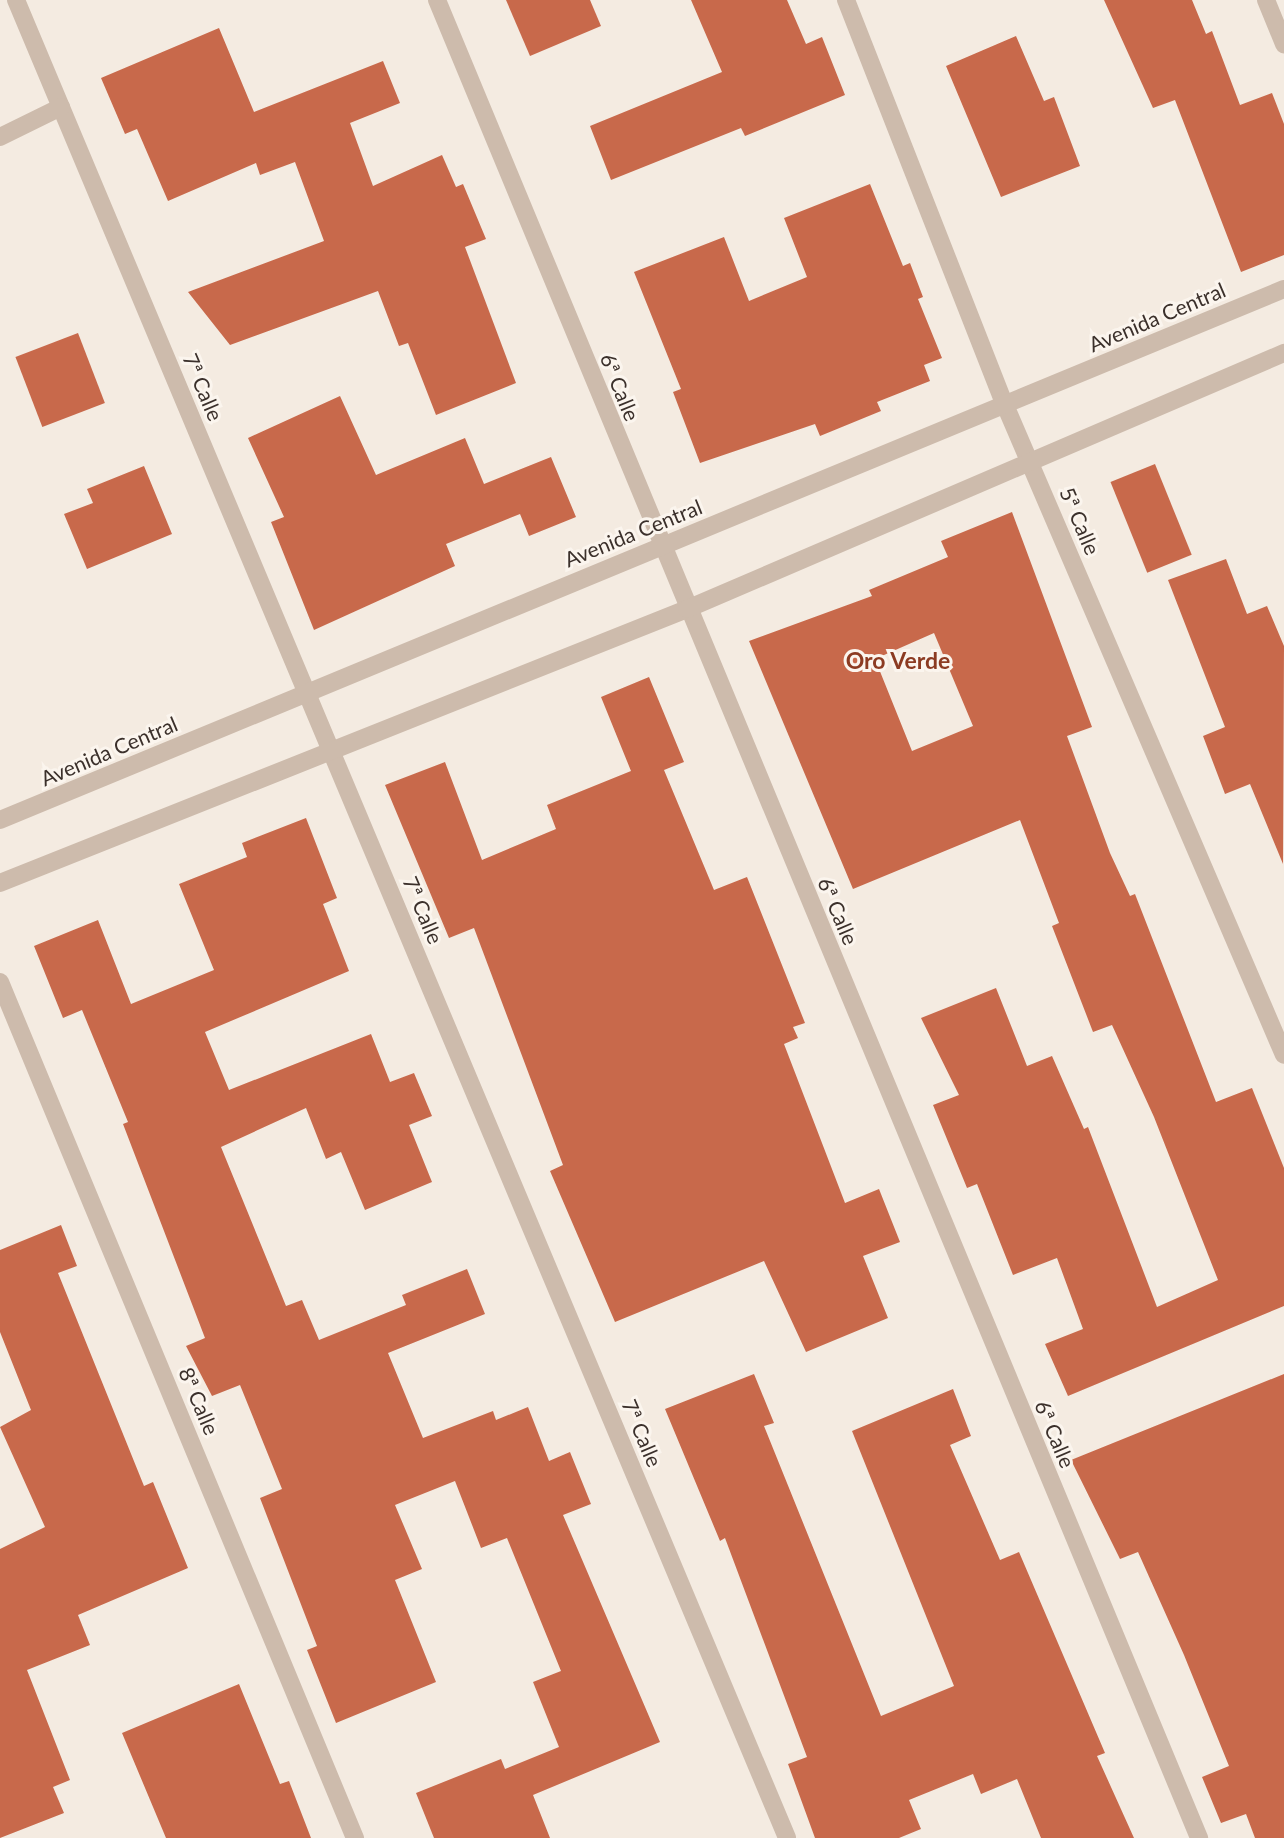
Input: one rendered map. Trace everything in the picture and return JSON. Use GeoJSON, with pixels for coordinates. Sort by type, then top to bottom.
{"type":"FeatureCollection","features":[{"type":"Feature","properties":{"kind":"street","name":"7ª Calle"},"geometry":{"type":"LineString","coordinates":[[16,0],[787,1838]]}},
{"type":"Feature","properties":{"kind":"street","name":"6ª Calle"},"geometry":{"type":"LineString","coordinates":[[436,0],[660,547],[1199,1838]]}},
{"type":"Feature","properties":{"kind":"street","name":"5ª Calle"},"geometry":{"type":"LineString","coordinates":[[846,0],[1005,405],[1284,1055]]}},
{"type":"Feature","properties":{"kind":"street"},"geometry":{"type":"LineString","coordinates":[[1266,0],[1284,44]]}},
{"type":"Feature","properties":{"kind":"street"},"geometry":{"type":"LineString","coordinates":[[0,137],[61,107]]}},
{"type":"Feature","properties":{"kind":"street","name":"Avenida Central"},"geometry":{"type":"LineString","coordinates":[[0,821],[1284,289]]}},
{"type":"Feature","properties":{"kind":"street"},"geometry":{"type":"LineString","coordinates":[[0,883],[687,609],[1029,459],[1284,353]]}},
{"type":"Feature","properties":{"kind":"street","name":"8ª Calle"},"geometry":{"type":"LineString","coordinates":[[0,982],[355,1838]]}},
{"type":"Feature","properties":{"kind":"building"},"geometry":{"type":"Polygon","coordinates":[[[506,0],[590,0],[601,26],[530,56],[506,0]]]}},
{"type":"Feature","properties":{"kind":"building"},"geometry":{"type":"Polygon","coordinates":[[[691,0],[787,0],[806,44],[822,37],[845,95],[745,136],[741,128],[611,180],[590,126],[722,72],[691,0]]]}},
{"type":"Feature","properties":{"kind":"building"},"geometry":{"type":"Polygon","coordinates":[[[1104,0],[1192,0],[1206,34],[1212,31],[1240,105],[1272,93],[1284,124],[1284,255],[1241,272],[1175,100],[1153,108],[1104,0]]]}},
{"type":"Feature","properties":{"kind":"building"},"geometry":{"type":"Polygon","coordinates":[[[219,28],[254,112],[383,61],[400,103],[350,123],[373,186],[442,155],[456,187],[463,184],[486,239],[465,247],[516,383],[436,415],[408,343],[399,346],[378,291],[230,345],[188,292],[324,241],[295,162],[260,175],[256,163],[168,201],[137,129],[125,134],[101,78],[219,28]]]}},
{"type":"Feature","properties":{"kind":"building"},"geometry":{"type":"Polygon","coordinates":[[[1016,36],[1044,101],[1054,97],[1080,166],[1001,197],[946,66],[1016,36]]]}},
{"type":"Feature","properties":{"kind":"building"},"geometry":{"type":"Polygon","coordinates":[[[870,184],[903,266],[910,263],[923,297],[918,299],[942,358],[924,365],[930,381],[877,402],[881,411],[820,436],[815,424],[700,463],[673,392],[681,389],[634,272],[724,237],[749,301],[807,277],[784,218],[870,184]]]}},
{"type":"Feature","properties":{"kind":"building"},"geometry":{"type":"Polygon","coordinates":[[[78,333],[105,403],[42,427],[15,357],[78,333]]]}},
{"type":"Feature","properties":{"kind":"building"},"geometry":{"type":"Polygon","coordinates":[[[340,396],[376,475],[465,438],[484,484],[551,457],[576,517],[529,536],[520,514],[446,544],[455,566],[314,630],[271,522],[284,517],[248,438],[340,396]]]}},
{"type":"Feature","properties":{"kind":"building"},"geometry":{"type":"Polygon","coordinates":[[[1155,464],[1192,555],[1147,573],[1110,482],[1155,464]]]}},
{"type":"Feature","properties":{"kind":"building"},"geometry":{"type":"Polygon","coordinates":[[[144,466],[172,534],[87,569],[64,514],[93,503],[87,489],[144,466]]]}},
{"type":"Feature","properties":{"kind":"building"},"geometry":{"type":"Polygon","coordinates":[[[1012,512],[1092,727],[1067,736],[1110,853],[1130,896],[1135,894],[1216,1102],[1252,1088],[1284,1168],[1284,1306],[1068,1396],[1045,1344],[1083,1329],[1057,1258],[1013,1275],[977,1184],[967,1188],[933,1105],[959,1095],[921,1018],[996,988],[1027,1066],[1052,1056],[1084,1129],[1088,1127],[1157,1307],[1218,1280],[1154,1117],[1112,1025],[1093,1032],[1052,926],[1059,923],[1020,820],[853,889],[749,641],[872,596],[869,590],[948,557],[941,541],[1012,512]],[[934,633],[875,659],[912,751],[973,726],[934,633]]]}},
{"type":"Feature","properties":{"kind":"building"},"geometry":{"type":"Polygon","coordinates":[[[1226,559],[1247,614],[1267,606],[1284,646],[1283,864],[1250,784],[1225,794],[1203,736],[1225,727],[1168,580],[1226,559]]]}},
{"type":"Feature","properties":{"kind":"building"},"geometry":{"type":"Polygon","coordinates":[[[649,677],[684,762],[664,770],[714,890],[747,877],[805,1023],[793,1027],[798,1038],[784,1044],[845,1203],[879,1189],[900,1242],[863,1256],[888,1318],[806,1352],[764,1261],[615,1322],[550,1171],[563,1165],[474,928],[449,938],[385,785],[445,762],[482,860],[556,829],[547,805],[631,771],[601,697],[649,677]]]}},
{"type":"Feature","properties":{"kind":"building"},"geometry":{"type":"Polygon","coordinates":[[[306,818],[337,898],[323,904],[349,971],[205,1032],[229,1090],[371,1034],[390,1082],[414,1073],[432,1116],[409,1125],[432,1182],[365,1210],[341,1152],[326,1159],[306,1108],[221,1147],[286,1306],[302,1300],[319,1340],[406,1305],[402,1295],[467,1269],[485,1314],[388,1353],[423,1438],[493,1411],[496,1420],[528,1407],[549,1461],[570,1452],[591,1504],[563,1515],[660,1742],[533,1795],[550,1838],[434,1838],[416,1793],[501,1759],[505,1769],[559,1747],[533,1682],[561,1671],[507,1538],[481,1548],[455,1481],[395,1505],[422,1569],[395,1580],[436,1682],[336,1723],[307,1650],[317,1646],[260,1498],[282,1489],[240,1385],[212,1396],[186,1346],[205,1338],[123,1124],[128,1122],[82,1010],[63,1018],[34,946],[98,920],[131,1004],[214,970],[179,884],[247,857],[242,843],[306,818]]]}},
{"type":"Feature","properties":{"kind":"building"},"geometry":{"type":"Polygon","coordinates":[[[61,1225],[77,1266],[58,1273],[144,1486],[153,1482],[188,1568],[78,1615],[90,1645],[27,1670],[70,1780],[53,1787],[64,1813],[0,1838],[0,1549],[45,1527],[0,1427],[31,1410],[0,1332],[0,1250],[61,1225]]]}},
{"type":"Feature","properties":{"kind":"building"},"geometry":{"type":"Polygon","coordinates":[[[754,1374],[774,1423],[764,1426],[881,1716],[954,1686],[852,1431],[953,1389],[971,1436],[950,1445],[1000,1560],[1019,1552],[1105,1753],[1097,1756],[1134,1838],[1041,1838],[1017,1779],[981,1794],[973,1774],[909,1800],[921,1829],[899,1838],[815,1838],[788,1764],[807,1757],[725,1538],[720,1541],[665,1409],[754,1374]]]}},
{"type":"Feature","properties":{"kind":"building"},"geometry":{"type":"Polygon","coordinates":[[[1284,1374],[1284,1838],[1255,1838],[1246,1814],[1221,1823],[1202,1777],[1229,1766],[1184,1655],[1138,1552],[1120,1559],[1071,1460],[1284,1374]]]}},
{"type":"Feature","properties":{"kind":"building"},"geometry":{"type":"Polygon","coordinates":[[[239,1684],[280,1784],[289,1781],[311,1838],[166,1838],[122,1733],[239,1684]]]}},
{"type":"Feature","properties":{"kind":"district","name":"Oro Verde"},"geometry":{"type":"Point","coordinates":[898,660]}}]}
